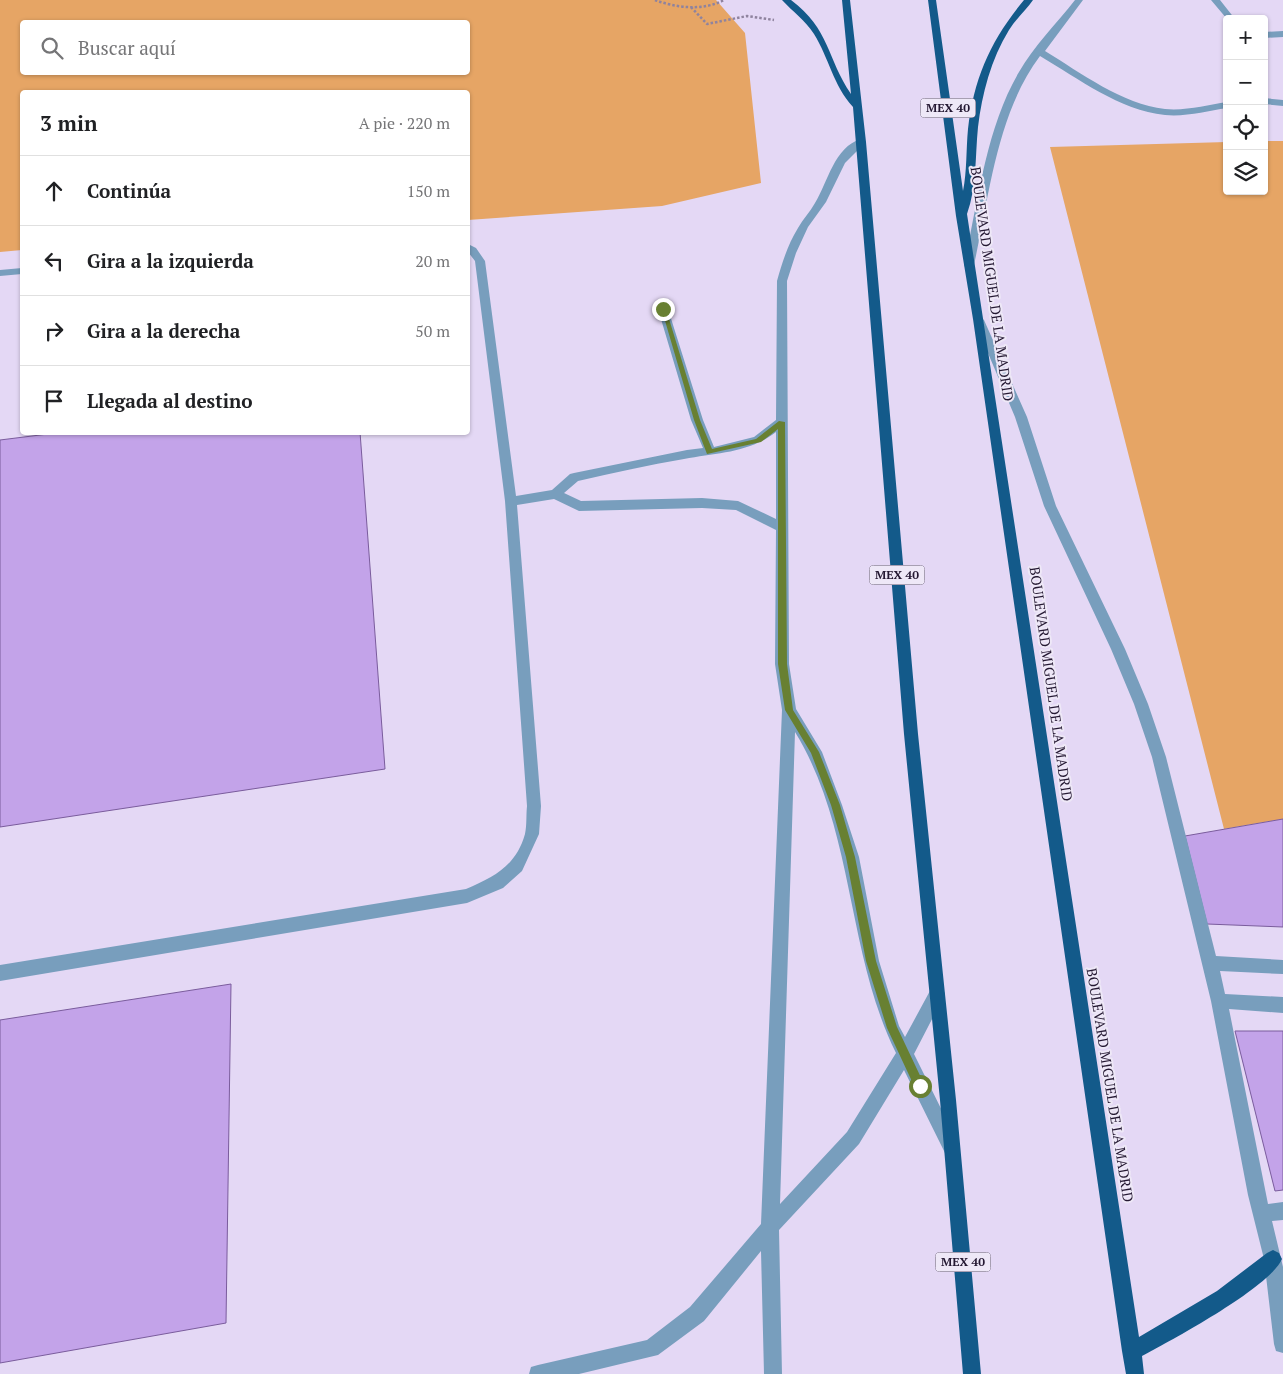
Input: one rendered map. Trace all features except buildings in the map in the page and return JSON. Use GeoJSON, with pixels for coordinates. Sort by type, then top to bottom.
{"type":"FeatureCollection","features":[{"type":"Feature","properties":{"kind":"highway"},"geometry":{"type":"LineString","coordinates":[[786,0],[812,24],[820,37],[841,86],[856,105]]}},
{"type":"Feature","properties":{"kind":"highway","name":"MEX 40"},"geometry":{"type":"LineString","coordinates":[[846,0],[861,142],[911,734],[953,1150],[972,1374]]}},
{"type":"Feature","properties":{"kind":"highway","name":"BOULEVARD MIGUEL DE LA MADRID"},"geometry":{"type":"LineString","coordinates":[[932,0],[961,217],[978,319],[1135,1374]]}},
{"type":"Feature","properties":{"kind":"highway"},"geometry":{"type":"LineString","coordinates":[[961,217],[969,198],[973,130],[982,84],[992,55],[1006,29],[1030,0]]}},
{"type":"Feature","properties":{"kind":"highway"},"geometry":{"type":"LineString","coordinates":[[1131,1351],[1162,1335],[1226,1296],[1278,1258]]}},
{"type":"Feature","properties":{"kind":"street"},"geometry":{"type":"LineString","coordinates":[[969,265],[995,144],[1009,100],[1024,71],[1038,51],[1079,0]]}},
{"type":"Feature","properties":{"kind":"street"},"geometry":{"type":"LineString","coordinates":[[1215,0],[1228,15]]}},
{"type":"Feature","properties":{"kind":"street"},"geometry":{"type":"LineString","coordinates":[[1268,35],[1283,34]]}},
{"type":"Feature","properties":{"kind":"street"},"geometry":{"type":"LineString","coordinates":[[1038,51],[1128,102],[1149,109],[1167,112],[1185,111],[1223,105]]}},
{"type":"Feature","properties":{"kind":"street"},"geometry":{"type":"LineString","coordinates":[[1268,101],[1283,103]]}},
{"type":"Feature","properties":{"kind":"street"},"geometry":{"type":"LineString","coordinates":[[773,1374],[770,1227],[789,710],[782,664],[782,281],[787,261],[795,242],[825,195],[835,168],[843,156],[861,142]]}},
{"type":"Feature","properties":{"kind":"street"},"geometry":{"type":"LineString","coordinates":[[0,973],[467,896],[498,883],[517,866],[532,834],[534,806],[511,501],[480,261],[470,248]]}},
{"type":"Feature","properties":{"kind":"street"},"geometry":{"type":"LineString","coordinates":[[0,273],[20,271]]}},
{"type":"Feature","properties":{"kind":"street"},"geometry":{"type":"LineString","coordinates":[[663,309],[697,420],[710,452]]}},
{"type":"Feature","properties":{"kind":"street"},"geometry":{"type":"LineString","coordinates":[[978,319],[1021,417],[1050,506],[1118,649],[1141,704],[1159,757],[1219,1001],[1257,1195],[1278,1258],[1283,1344]]}},
{"type":"Feature","properties":{"kind":"street"},"geometry":{"type":"LineString","coordinates":[[511,501],[556,494],[574,477],[679,456],[710,452],[758,440],[782,422]]}},
{"type":"Feature","properties":{"kind":"street"},"geometry":{"type":"LineString","coordinates":[[556,494],[579,506],[702,503],[738,506],[782,528]]}},
{"type":"Feature","properties":{"kind":"street"},"geometry":{"type":"LineString","coordinates":[[789,710],[815,752],[836,805],[851,857],[871,961],[892,1028],[953,1150]]}},
{"type":"Feature","properties":{"kind":"street"},"geometry":{"type":"LineString","coordinates":[[1210,963],[1283,967]]}},
{"type":"Feature","properties":{"kind":"street"},"geometry":{"type":"LineString","coordinates":[[538,1374],[651,1348],[697,1314],[770,1227],[853,1138],[905,1054],[937,994]]}},
{"type":"Feature","properties":{"kind":"street"},"geometry":{"type":"LineString","coordinates":[[1219,1001],[1283,1006]]}},
{"type":"Feature","properties":{"kind":"street"},"geometry":{"type":"LineString","coordinates":[[1263,1213],[1283,1211]]}},
{"type":"Feature","properties":{"kind":"path"},"geometry":{"type":"LineString","coordinates":[[655,0],[690,7],[716,4],[724,0]]}},
{"type":"Feature","properties":{"kind":"path"},"geometry":{"type":"LineString","coordinates":[[690,7],[707,24],[752,16]]}},
{"type":"Feature","properties":{"kind":"shaded area"},"geometry":{"type":"Polygon","coordinates":[[[0,0],[716,0],[745,33],[761,183],[662,206],[470,220],[470,90],[20,90],[20,250],[0,252],[0,0]]]}},
{"type":"Feature","properties":{"kind":"shaded area"},"geometry":{"type":"Polygon","coordinates":[[[1268,141],[1283,141],[1283,819],[1224,829],[1050,147],[1223,142],[1223,195],[1268,195],[1268,141]]]}},
{"type":"Feature","properties":{"kind":"route"},"geometry":{"type":"LineString","coordinates":[[663,309],[697,420],[710,452],[758,440],[782,422],[782,664],[789,710],[815,752],[836,805],[851,857],[871,961],[892,1028],[920,1086]]}}]}
